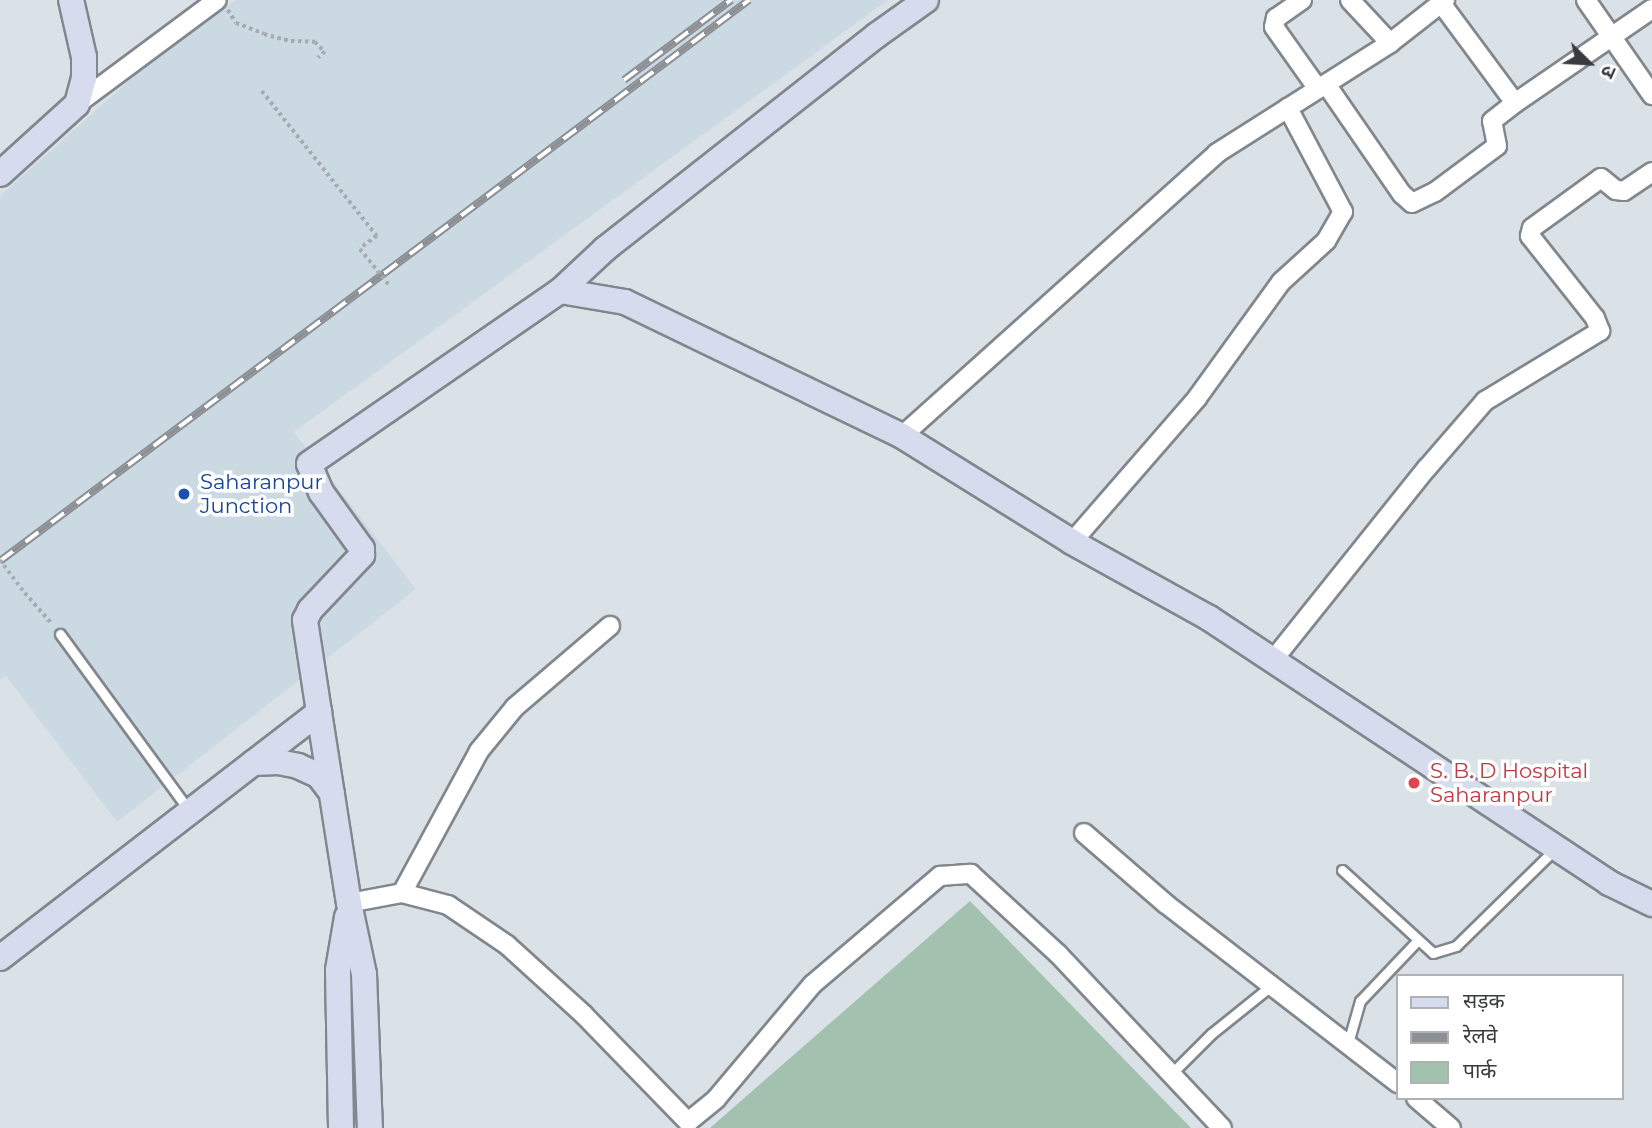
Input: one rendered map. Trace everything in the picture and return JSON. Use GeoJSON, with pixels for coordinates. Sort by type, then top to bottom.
{"type":"FeatureCollection","features":[{"type":"Feature","properties":{"kind":"street"},"geometry":{"type":"LineString","coordinates":[[71,0],[84,57],[85,78],[77,104]]}},
{"type":"Feature","properties":{"kind":"street"},"geometry":{"type":"LineString","coordinates":[[0,174],[77,104],[219,0]]}},
{"type":"Feature","properties":{"kind":"street"},"geometry":{"type":"LineString","coordinates":[[370,1128],[365,974],[349,903],[305,620],[310,610],[362,555],[362,549],[321,492],[309,464],[560,291],[627,232],[877,34],[926,0]]}},
{"type":"Feature","properties":{"kind":"street"},"geometry":{"type":"LineString","coordinates":[[1302,0],[1276,18],[1274,27],[1412,204],[1434,192],[1497,146],[1492,121],[1610,35],[1652,9]]}},
{"type":"Feature","properties":{"kind":"street"},"geometry":{"type":"LineString","coordinates":[[1350,0],[1390,43]]}},
{"type":"Feature","properties":{"kind":"street"},"geometry":{"type":"LineString","coordinates":[[1586,0],[1652,95]]}},
{"type":"Feature","properties":{"kind":"street"},"geometry":{"type":"LineString","coordinates":[[902,436],[1217,153],[1390,43],[1443,1],[1515,103]]}},
{"type":"Feature","properties":{"kind":"street"},"geometry":{"type":"LineString","coordinates":[[1072,542],[1197,398],[1281,282],[1326,241],[1343,212],[1288,108]]}},
{"type":"Feature","properties":{"kind":"street"},"geometry":{"type":"LineString","coordinates":[[1273,660],[1427,468],[1485,401],[1600,331],[1595,318],[1530,236],[1532,228],[1601,178],[1616,190],[1624,191],[1652,172]]}},
{"type":"Feature","properties":{"kind":"street"},"geometry":{"type":"LineString","coordinates":[[560,291],[625,302],[902,436],[1072,542],[1209,618],[1609,883],[1652,904]]}},
{"type":"Feature","properties":{"kind":"street"},"geometry":{"type":"LineString","coordinates":[[402,893],[479,751],[515,707],[610,626]]}},
{"type":"Feature","properties":{"kind":"street"},"geometry":{"type":"LineString","coordinates":[[0,958],[319,712]]}},
{"type":"Feature","properties":{"kind":"street"},"geometry":{"type":"LineString","coordinates":[[253,763],[278,762],[298,766],[318,776],[332,793]]}},
{"type":"Feature","properties":{"kind":"street"},"geometry":{"type":"LineString","coordinates":[[1084,832],[1166,904],[1396,1081]]}},
{"type":"Feature","properties":{"kind":"street"},"geometry":{"type":"LineString","coordinates":[[349,903],[402,893],[448,905],[506,945],[583,1014],[685,1125],[716,1100],[813,984],[940,876],[971,874],[1058,954],[1222,1128]]}},
{"type":"Feature","properties":{"kind":"street"},"geometry":{"type":"LineString","coordinates":[[341,1128],[338,970],[349,903]]}},
{"type":"Feature","properties":{"kind":"street"},"geometry":{"type":"LineString","coordinates":[[1418,1100],[1451,1128]]}},
{"type":"Feature","properties":{"kind":"lane"},"geometry":{"type":"LineString","coordinates":[[60,634],[190,812]]}},
{"type":"Feature","properties":{"kind":"lane"},"geometry":{"type":"LineString","coordinates":[[1342,870],[1433,953],[1456,946],[1557,848]]}},
{"type":"Feature","properties":{"kind":"lane"},"geometry":{"type":"LineString","coordinates":[[1348,1043],[1360,1001],[1418,940]]}},
{"type":"Feature","properties":{"kind":"lane"},"geometry":{"type":"LineString","coordinates":[[1171,1074],[1211,1034],[1272,985]]}},
{"type":"Feature","properties":{"kind":"path"},"geometry":{"type":"LineString","coordinates":[[219,0],[236,23],[291,41],[310,39],[325,52],[318,58]]}},
{"type":"Feature","properties":{"kind":"path"},"geometry":{"type":"LineString","coordinates":[[262,91],[377,236],[360,249],[390,286]]}},
{"type":"Feature","properties":{"kind":"path"},"geometry":{"type":"LineString","coordinates":[[0,560],[60,634]]}},
{"type":"Feature","properties":{"kind":"shaded area"},"geometry":{"type":"Polygon","coordinates":[[[236,0],[888,0],[294,432],[416,589],[117,822],[6,676],[0,680],[0,196],[134,76],[236,0]]]}},
{"type":"Feature","properties":{"kind":"green space"},"geometry":{"type":"Polygon","coordinates":[[[970,901],[1191,1128],[710,1128],[970,901]]]}},
{"type":"Feature","properties":{"kind":"railway"},"geometry":{"type":"LineString","coordinates":[[624,80],[731,0]]}},
{"type":"Feature","properties":{"kind":"railway"},"geometry":{"type":"LineString","coordinates":[[0,561],[749,0]]}},
{"type":"Feature","properties":{"kind":"place","name":"Saharanpur Junction"},"geometry":{"type":"Point","coordinates":[184,494]}},
{"type":"Feature","properties":{"kind":"place","name":"S. B. D Hospital Saharanpur"},"geometry":{"type":"Point","coordinates":[1414,783]}}]}
